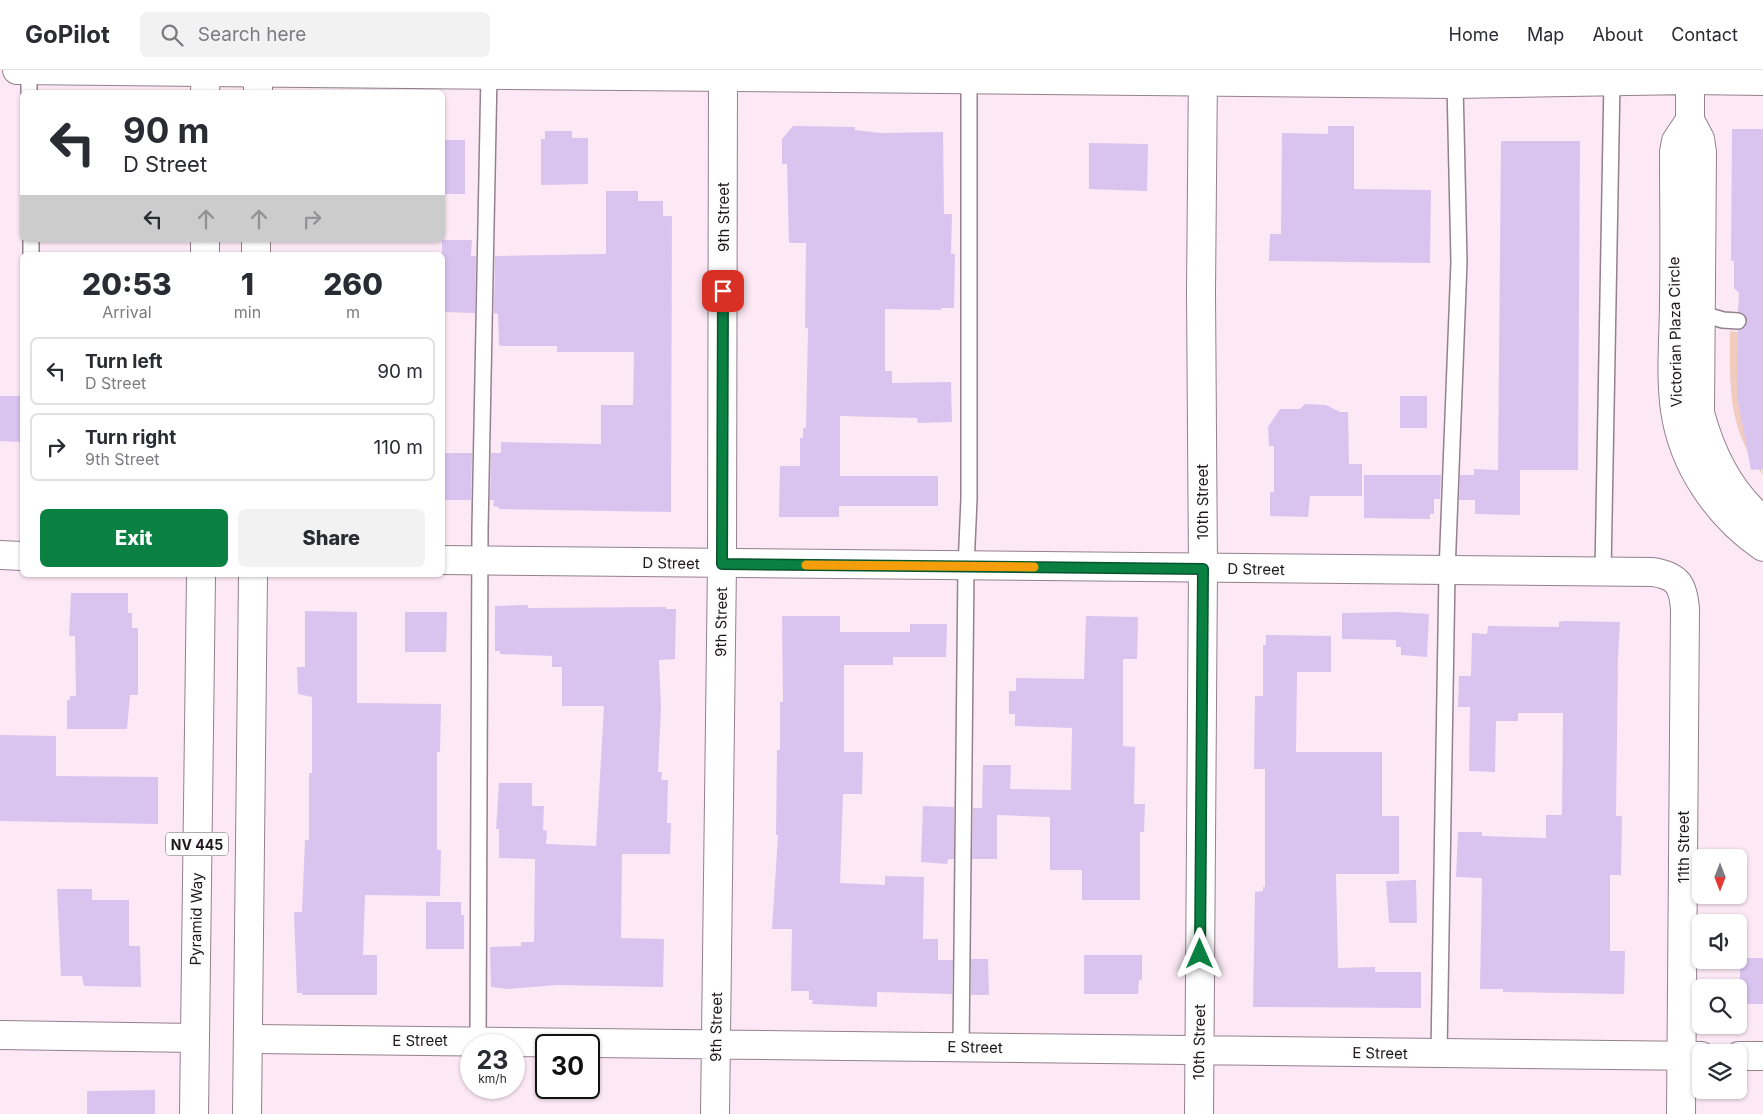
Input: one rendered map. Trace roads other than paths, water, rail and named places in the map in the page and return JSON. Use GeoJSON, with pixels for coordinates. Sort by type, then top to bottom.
{"type":"FeatureCollection","features":[{"type":"Feature","properties":{"kind":"street"},"geometry":{"type":"LineString","coordinates":[[17,70],[232,77],[521,72],[723,73],[969,79],[1203,76],[1455,84],[1612,81],[1690,75],[1763,81]]}},
{"type":"Feature","properties":{"kind":"street","name":"9th Street"},"geometry":{"type":"LineString","coordinates":[[715,1114],[722,564],[723,73]]}},
{"type":"Feature","properties":{"kind":"street","name":"Victorian Plaza Circle"},"geometry":{"type":"LineString","coordinates":[[1690,75],[1690,120],[1700,139],[1702,152],[1699,312],[1700,414],[1705,432],[1723,472],[1747,505],[1763,520]]}},
{"type":"Feature","properties":{"kind":"street","name":"10th Street"},"geometry":{"type":"LineString","coordinates":[[1199,1114],[1203,569],[1201,292],[1203,76]]}},
{"type":"Feature","properties":{"kind":"street","name":"Victorian Plaza Circle"},"geometry":{"type":"LineString","coordinates":[[1690,120],[1676,141],[1674,152],[1675,411],[1690,458],[1704,485],[1724,514],[1741,532],[1763,547]]}},
{"type":"Feature","properties":{"kind":"street"},"geometry":{"type":"LineString","coordinates":[[0,555],[20,556]]}},
{"type":"Feature","properties":{"kind":"street","name":"D Street"},"geometry":{"type":"LineString","coordinates":[[445,560],[1447,572],[1653,572],[1666,574],[1678,582]]}},
{"type":"Feature","properties":{"kind":"street","name":"Pyramid Way"},"geometry":{"type":"LineString","coordinates":[[194,1114],[201,577]]}},
{"type":"Feature","properties":{"kind":"street","name":"NV 445"},"geometry":{"type":"LineString","coordinates":[[247,1114],[253,577]]}},
{"type":"Feature","properties":{"kind":"street","name":"11th Street"},"geometry":{"type":"LineString","coordinates":[[1678,582],[1684,592],[1685,609],[1691,1055],[1681,1114]]}},
{"type":"Feature","properties":{"kind":"street"},"geometry":{"type":"LineString","coordinates":[[0,1035],[195,1038]]}},
{"type":"Feature","properties":{"kind":"street","name":"E Street"},"geometry":{"type":"LineString","coordinates":[[249,1039],[460,1041]]}},
{"type":"Feature","properties":{"kind":"street","name":"E Street"},"geometry":{"type":"LineString","coordinates":[[525,1042],[1691,1055]]}},
{"type":"Feature","properties":{"kind":"street"},"geometry":{"type":"LineString","coordinates":[[1747,1056],[1763,1056]]}},
{"type":"Feature","properties":{"kind":"lane"},"geometry":{"type":"LineString","coordinates":[[29,70],[29,90]]}},
{"type":"Feature","properties":{"kind":"lane"},"geometry":{"type":"LineString","coordinates":[[478,1034],[480,529],[489,74]]}},
{"type":"Feature","properties":{"kind":"lane"},"geometry":{"type":"LineString","coordinates":[[961,1047],[966,567],[969,499],[969,79]]}},
{"type":"Feature","properties":{"kind":"lane"},"geometry":{"type":"LineString","coordinates":[[1603,572],[1612,81]]}},
{"type":"Feature","properties":{"kind":"lane"},"geometry":{"type":"LineString","coordinates":[[1439,1053],[1447,572],[1460,262],[1455,84]]}},
{"type":"Feature","properties":{"kind":"lane"},"geometry":{"type":"LineString","coordinates":[[1699,312],[1723,320],[1738,321]]}}]}
